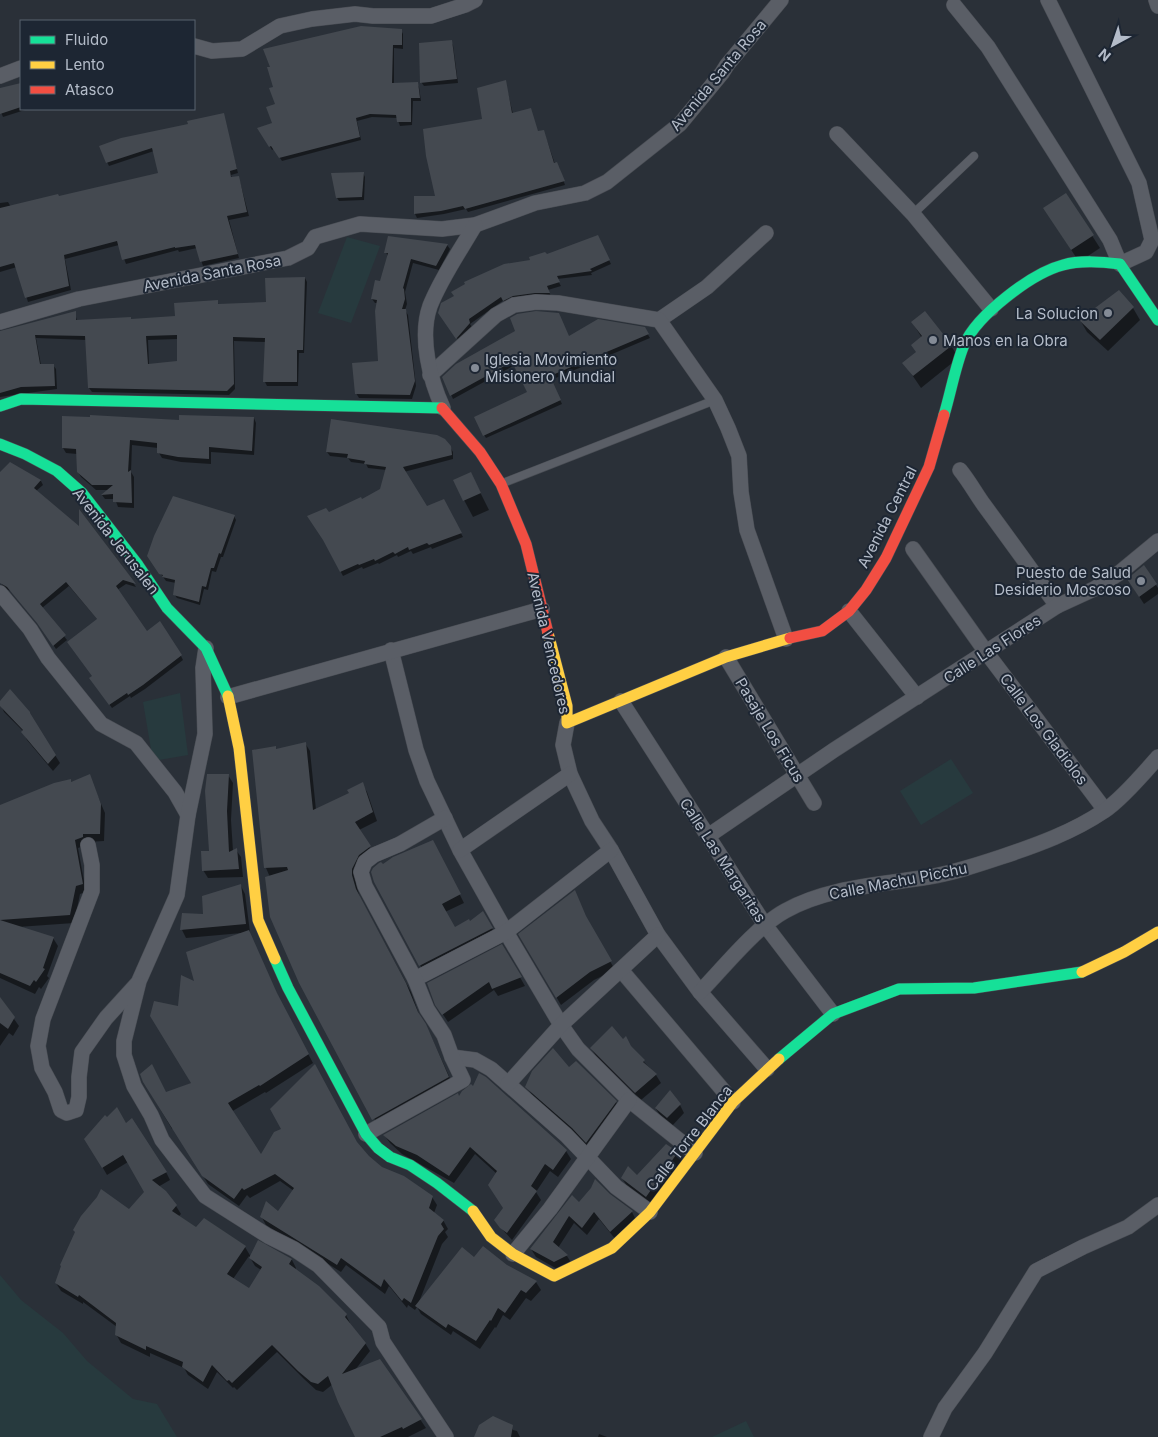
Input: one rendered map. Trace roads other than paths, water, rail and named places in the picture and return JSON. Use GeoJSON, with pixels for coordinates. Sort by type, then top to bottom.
{"type":"FeatureCollection","features":[{"type":"Feature","properties":{"kind":"street"},"geometry":{"type":"LineString","coordinates":[[195,46],[212,51],[242,49],[280,26],[312,19],[355,14],[373,16],[431,16],[475,0]]}},
{"type":"Feature","properties":{"kind":"street","name":"Avenida Santa Rosa"},"geometry":{"type":"LineString","coordinates":[[0,322],[79,299],[288,258],[308,248],[315,237],[360,224],[442,229],[475,225],[535,203],[585,193],[607,182],[680,124],[781,0]]}},
{"type":"Feature","properties":{"kind":"street"},"geometry":{"type":"LineString","coordinates":[[1048,0],[1139,183],[1152,240],[1146,252],[1120,264]]}},
{"type":"Feature","properties":{"kind":"street"},"geometry":{"type":"LineString","coordinates":[[1156,0],[1158,6]]}},
{"type":"Feature","properties":{"kind":"street"},"geometry":{"type":"LineString","coordinates":[[954,5],[988,47],[1110,240],[1120,264],[1158,320]]}},
{"type":"Feature","properties":{"kind":"street"},"geometry":{"type":"LineString","coordinates":[[0,76],[20,68]]}},
{"type":"Feature","properties":{"kind":"street"},"geometry":{"type":"LineString","coordinates":[[837,134],[913,214],[991,310]]}},
{"type":"Feature","properties":{"kind":"street","name":"Avenida Vencedores"},"geometry":{"type":"LineString","coordinates":[[475,225],[443,280],[430,308],[425,335],[430,376],[443,408],[480,452],[502,484],[526,544],[567,706],[564,745],[570,774],[592,821],[611,850],[658,935],[700,992],[767,1069]]}},
{"type":"Feature","properties":{"kind":"street"},"geometry":{"type":"LineString","coordinates":[[430,376],[496,315],[514,305],[536,302],[558,303],[659,320],[707,287],[766,232]]}},
{"type":"Feature","properties":{"kind":"street","name":"Avenida Central"},"geometry":{"type":"LineString","coordinates":[[567,723],[726,657],[786,639],[822,631],[849,611],[866,590],[886,558],[929,467],[964,345],[972,330],[991,310],[1040,275],[1062,265],[1094,261],[1120,264]]}},
{"type":"Feature","properties":{"kind":"street"},"geometry":{"type":"LineString","coordinates":[[659,320],[715,400],[739,456],[741,492],[748,530],[786,639]]}},
{"type":"Feature","properties":{"kind":"street"},"geometry":{"type":"LineString","coordinates":[[0,406],[21,399],[443,408]]}},
{"type":"Feature","properties":{"kind":"street","name":"Avenida Jerusalen"},"geometry":{"type":"LineString","coordinates":[[0,444],[57,470],[82,493],[138,565],[167,608],[206,648],[228,697],[239,748],[258,920],[288,988],[366,1134],[378,1148],[390,1157],[410,1165],[473,1211],[491,1237],[513,1254],[554,1276]]}},
{"type":"Feature","properties":{"kind":"street"},"geometry":{"type":"LineString","coordinates":[[960,470],[1057,606]]}},
{"type":"Feature","properties":{"kind":"street","name":"Calle Las Flores"},"geometry":{"type":"LineString","coordinates":[[797,775],[1057,606],[1094,589],[1118,574],[1158,541]]}},
{"type":"Feature","properties":{"kind":"street","name":"Calle Los Gladiolos"},"geometry":{"type":"LineString","coordinates":[[913,550],[986,652],[1105,810]]}},
{"type":"Feature","properties":{"kind":"street"},"geometry":{"type":"LineString","coordinates":[[0,593],[30,629],[48,658],[101,724],[136,743],[175,792],[188,815]]}},
{"type":"Feature","properties":{"kind":"street"},"geometry":{"type":"LineString","coordinates":[[228,697],[542,609]]}},
{"type":"Feature","properties":{"kind":"street"},"geometry":{"type":"LineString","coordinates":[[849,611],[917,697]]}},
{"type":"Feature","properties":{"kind":"street"},"geometry":{"type":"LineString","coordinates":[[206,648],[203,668],[205,734],[188,815],[177,895],[139,980],[124,1041],[124,1055],[134,1086],[162,1140],[205,1196],[268,1236],[294,1248],[318,1266],[379,1327],[383,1342],[444,1434]]}},
{"type":"Feature","properties":{"kind":"street"},"geometry":{"type":"LineString","coordinates":[[391,650],[416,750],[427,780],[460,850],[506,932],[562,1025],[578,1049],[629,1100],[694,1153]]}},
{"type":"Feature","properties":{"kind":"street","name":"Pasaje Los Ficus"},"geometry":{"type":"LineString","coordinates":[[726,657],[814,803]]}},
{"type":"Feature","properties":{"kind":"street","name":"Calle Las Margaritas"},"geometry":{"type":"LineString","coordinates":[[620,701],[764,925],[833,1014]]}},
{"type":"Feature","properties":{"kind":"street","name":"Calle Machu Picchu"},"geometry":{"type":"LineString","coordinates":[[700,992],[764,925],[785,911],[812,899],[847,889],[931,877],[1048,841],[1105,810],[1142,776],[1158,757]]}},
{"type":"Feature","properties":{"kind":"street"},"geometry":{"type":"LineString","coordinates":[[460,850],[570,774]]}},
{"type":"Feature","properties":{"kind":"street"},"geometry":{"type":"LineString","coordinates":[[708,836],[797,775]]}},
{"type":"Feature","properties":{"kind":"street"},"geometry":{"type":"LineString","coordinates":[[366,1134],[463,1080],[452,1058],[444,1035],[427,1009],[415,979],[365,886],[361,872],[366,862],[374,855],[400,844],[445,818]]}},
{"type":"Feature","properties":{"kind":"street"},"geometry":{"type":"LineString","coordinates":[[88,845],[92,865],[92,891],[43,1019],[38,1046],[42,1068],[55,1092],[61,1110],[67,1113],[76,1110],[79,1097],[82,1052],[106,1018],[139,980]]}},
{"type":"Feature","properties":{"kind":"street"},"geometry":{"type":"LineString","coordinates":[[415,979],[506,932],[611,850]]}},
{"type":"Feature","properties":{"kind":"street","name":"Calle Torre Blanca"},"geometry":{"type":"LineString","coordinates":[[554,1276],[612,1248],[650,1212],[733,1102],[767,1069],[833,1014],[899,989],[974,988],[1084,972],[1158,932]]}},
{"type":"Feature","properties":{"kind":"street"},"geometry":{"type":"LineString","coordinates":[[508,1084],[562,1025],[658,935]]}},
{"type":"Feature","properties":{"kind":"street"},"geometry":{"type":"LineString","coordinates":[[621,970],[733,1102]]}},
{"type":"Feature","properties":{"kind":"street"},"geometry":{"type":"LineString","coordinates":[[452,1058],[475,1060],[491,1069],[566,1135],[616,1187],[650,1212]]}},
{"type":"Feature","properties":{"kind":"street"},"geometry":{"type":"LineString","coordinates":[[513,1254],[550,1209],[629,1100]]}},
{"type":"Feature","properties":{"kind":"street"},"geometry":{"type":"LineString","coordinates":[[931,1437],[945,1408],[985,1353],[1036,1271],[1128,1227],[1158,1205]]}},
{"type":"Feature","properties":{"kind":"lane"},"geometry":{"type":"LineString","coordinates":[[913,214],[974,156]]}},
{"type":"Feature","properties":{"kind":"lane"},"geometry":{"type":"LineString","coordinates":[[502,484],[715,400]]}},
{"type":"Feature","properties":{"kind":"place","name":"La Solucion"},"geometry":{"type":"Point","coordinates":[1108,313]}},
{"type":"Feature","properties":{"kind":"place","name":"Manos en la Obra"},"geometry":{"type":"Point","coordinates":[933,340]}},
{"type":"Feature","properties":{"kind":"place","name":"Iglesia Movimiento Misionero Mundial"},"geometry":{"type":"Point","coordinates":[475,368]}},
{"type":"Feature","properties":{"kind":"place","name":"Puesto de Salud Desiderio Moscoso"},"geometry":{"type":"Point","coordinates":[1141,581]}}]}
